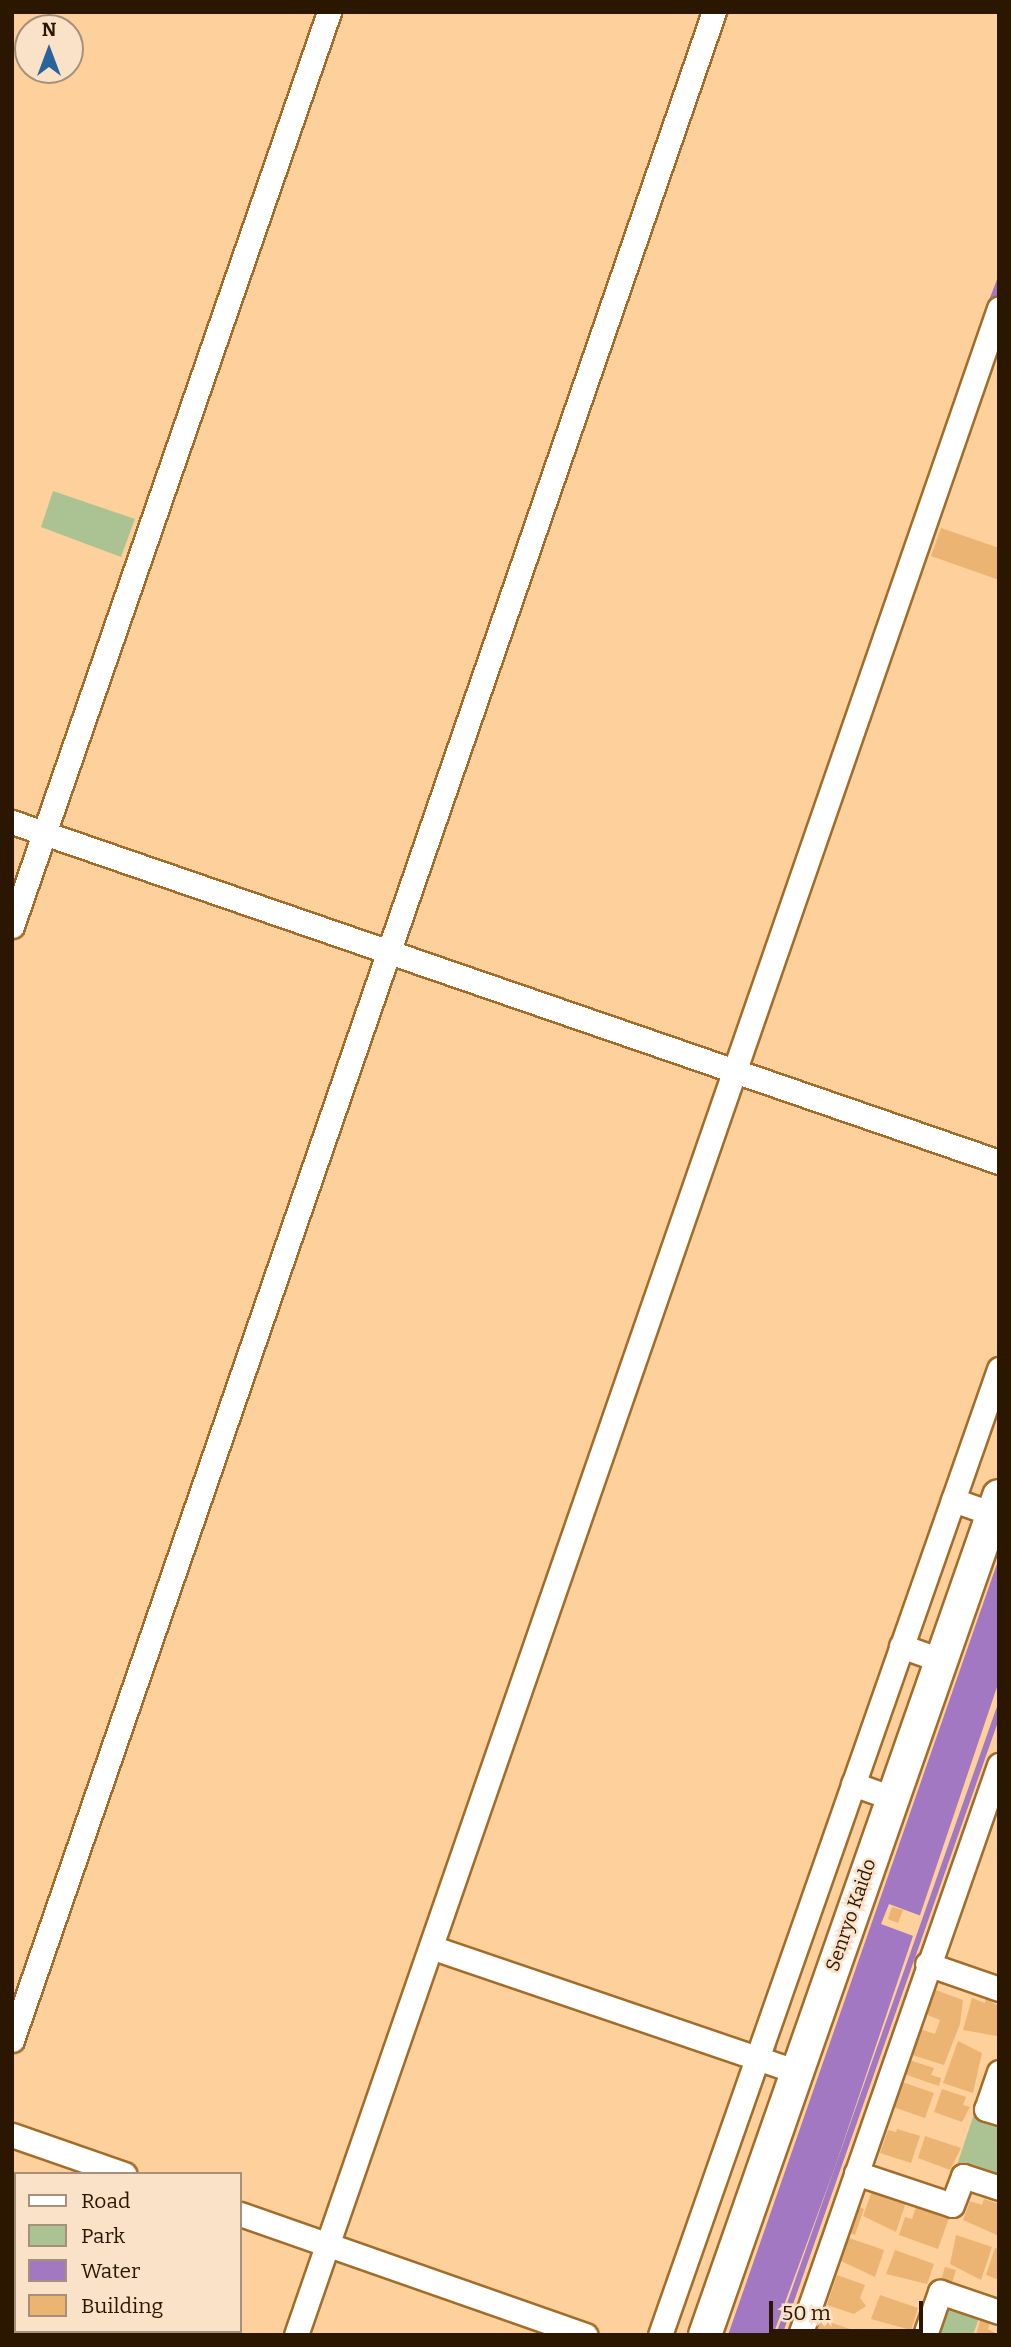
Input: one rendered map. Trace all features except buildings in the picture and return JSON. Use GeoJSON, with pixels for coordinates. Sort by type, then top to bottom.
{"type":"FeatureCollection","features":[{"type":"Feature","properties":{"kind":"street"},"geometry":{"type":"LineString","coordinates":[[12,926],[329,12]]}},
{"type":"Feature","properties":{"kind":"street"},"geometry":{"type":"LineString","coordinates":[[12,2040],[714,12]]}},
{"type":"Feature","properties":{"kind":"street"},"geometry":{"type":"LineString","coordinates":[[296,2335],[322,2242],[431,1947],[727,1069],[999,308]]}},
{"type":"Feature","properties":{"kind":"street"},"geometry":{"type":"LineString","coordinates":[[12,822],[999,1162]]}},
{"type":"Feature","properties":{"kind":"street"},"geometry":{"type":"LineString","coordinates":[[660,2335],[773,2063],[916,1652],[974,1503],[999,1369]]}},
{"type":"Feature","properties":{"kind":"street","name":"Senryo Kaido"},"geometry":{"type":"LineString","coordinates":[[705,2335],[773,2063],[916,1652],[974,1503]]}},
{"type":"Feature","properties":{"kind":"street"},"geometry":{"type":"LineString","coordinates":[[800,2335],[927,1964],[999,1765]]}},
{"type":"Feature","properties":{"kind":"street"},"geometry":{"type":"LineString","coordinates":[[431,1947],[773,2063]]}},
{"type":"Feature","properties":{"kind":"street"},"geometry":{"type":"LineString","coordinates":[[927,1964],[999,1989]]}},
{"type":"Feature","properties":{"kind":"street"},"geometry":{"type":"LineString","coordinates":[[999,2072],[986,2109],[999,2113]]}},
{"type":"Feature","properties":{"kind":"street"},"geometry":{"type":"LineString","coordinates":[[12,2135],[118,2172]]}},
{"type":"Feature","properties":{"kind":"street"},"geometry":{"type":"LineString","coordinates":[[856,2172],[952,2206],[962,2176],[999,2188]]}},
{"type":"Feature","properties":{"kind":"street"},"geometry":{"type":"LineString","coordinates":[[242,2215],[585,2335]]}},
{"type":"Feature","properties":{"kind":"street"},"geometry":{"type":"LineString","coordinates":[[925,2335],[940,2292],[999,2312]]}},
{"type":"Feature","properties":{"kind":"green space"},"geometry":{"type":"Polygon","coordinates":[[[53,491],[135,519],[121,557],[41,527],[53,491]]]}},
{"type":"Feature","properties":{"kind":"green space"},"geometry":{"type":"Polygon","coordinates":[[[974,2114],[999,2122],[999,2172],[990,2177],[957,2165],[974,2114]]]}},
{"type":"Feature","properties":{"kind":"green space"},"geometry":{"type":"Polygon","coordinates":[[[954,2306],[980,2315],[973,2335],[933,2335],[940,2313],[954,2306]]]}},
{"type":"Feature","properties":{"kind":"water"},"geometry":{"type":"Polygon","coordinates":[[[999,1558],[999,1681],[835,2167],[773,2335],[728,2335],[999,1558]]]}},
{"type":"Feature","properties":{"kind":"pier"},"geometry":{"type":"Polygon","coordinates":[[[889,1904],[924,1917],[783,2319],[916,1937],[881,1924],[889,1904]]]}},
{"type":"Feature","properties":{"kind":"waterway"},"geometry":{"type":"LineString","coordinates":[[990,306],[999,282]]}},
{"type":"Feature","properties":{"kind":"waterway"},"geometry":{"type":"LineString","coordinates":[[779,2335],[999,1710]]}},
{"type":"Feature","properties":{"kind":"waterway"},"geometry":{"type":"LineString","coordinates":[[772,2058],[776,2034]]}}]}
